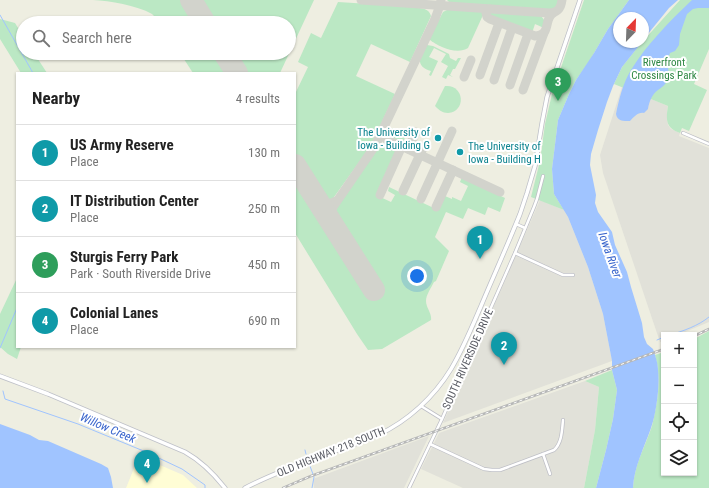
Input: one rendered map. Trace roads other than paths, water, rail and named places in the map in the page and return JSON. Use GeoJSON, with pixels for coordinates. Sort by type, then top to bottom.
{"type":"FeatureCollection","features":[{"type":"Feature","properties":{"kind":"main road"},"geometry":{"type":"LineString","coordinates":[[516,224],[527,193],[534,166],[547,97],[580,0]]}},
{"type":"Feature","properties":{"kind":"main road","name":"OLD HIGHWAY 218 SOUTH"},"geometry":{"type":"LineString","coordinates":[[245,488],[260,480],[290,468],[378,435],[397,424],[421,406],[439,386],[457,359],[516,224]]}},
{"type":"Feature","properties":{"kind":"main road"},"geometry":{"type":"LineString","coordinates":[[0,376],[54,396],[185,452],[196,458],[225,488]]}},
{"type":"Feature","properties":{"kind":"street"},"geometry":{"type":"LineString","coordinates":[[683,133],[709,144]]}},
{"type":"Feature","properties":{"kind":"street","name":"SOUTH RIVERSIDE DRIVE"},"geometry":{"type":"LineString","coordinates":[[409,488],[442,419],[515,253],[537,199],[543,176]]}},
{"type":"Feature","properties":{"kind":"street"},"geometry":{"type":"LineString","coordinates":[[516,224],[525,228]]}},
{"type":"Feature","properties":{"kind":"street"},"geometry":{"type":"LineString","coordinates":[[515,253],[563,275],[573,275]]}},
{"type":"Feature","properties":{"kind":"street"},"geometry":{"type":"LineString","coordinates":[[421,406],[442,419]]}},
{"type":"Feature","properties":{"kind":"street"},"geometry":{"type":"LineString","coordinates":[[430,444],[484,469],[502,469],[554,450],[558,446],[560,440],[563,420]]}},
{"type":"Feature","properties":{"kind":"street"},"geometry":{"type":"LineString","coordinates":[[543,454],[550,474]]}},
{"type":"Feature","properties":{"kind":"water"},"geometry":{"type":"Polygon","coordinates":[[[629,0],[678,0],[669,8],[649,33],[649,12],[620,12],[629,0]]]}},
{"type":"Feature","properties":{"kind":"water"},"geometry":{"type":"Polygon","coordinates":[[[692,0],[709,0],[709,8],[693,9],[687,14],[680,34],[679,45],[675,51],[670,53],[669,56],[668,78],[663,86],[654,94],[648,109],[644,113],[635,116],[630,121],[623,121],[618,118],[616,114],[618,103],[628,75],[647,48],[649,48],[651,42],[692,0]]]}},
{"type":"Feature","properties":{"kind":"water","name":"Iowa River"},"geometry":{"type":"Polygon","coordinates":[[[613,22],[613,48],[637,48],[622,67],[613,86],[591,154],[590,165],[596,195],[595,203],[598,212],[612,232],[615,245],[627,272],[642,323],[644,337],[647,344],[653,349],[658,367],[658,392],[656,408],[653,422],[637,465],[633,488],[596,488],[613,419],[617,390],[612,370],[612,361],[603,314],[588,267],[568,217],[554,194],[552,169],[558,120],[576,80],[613,22]]]}},
{"type":"Feature","properties":{"kind":"water"},"geometry":{"type":"Polygon","coordinates":[[[0,424],[30,435],[39,440],[48,441],[101,464],[108,468],[113,488],[0,488],[0,424]]]}},
{"type":"Feature","properties":{"kind":"waterway","name":"Willow Creek"},"geometry":{"type":"LineString","coordinates":[[0,15],[16,43]]}},
{"type":"Feature","properties":{"kind":"waterway","name":"Willow Creek"},"geometry":{"type":"LineString","coordinates":[[26,60],[32,72]]}},
{"type":"Feature","properties":{"kind":"waterway","name":"Willow Creek"},"geometry":{"type":"LineString","coordinates":[[0,348],[16,310]]}},
{"type":"Feature","properties":{"kind":"waterway"},"geometry":{"type":"LineString","coordinates":[[679,332],[695,326],[709,317]]}},
{"type":"Feature","properties":{"kind":"waterway"},"geometry":{"type":"LineString","coordinates":[[657,340],[661,338]]}},
{"type":"Feature","properties":{"kind":"waterway","name":"Willow Creek"},"geometry":{"type":"LineString","coordinates":[[3,391],[5,399],[78,424],[146,452],[182,469],[205,485],[205,488]]}},
{"type":"Feature","properties":{"kind":"waterway"},"geometry":{"type":"LineString","coordinates":[[305,450],[306,454]]}},
{"type":"Feature","properties":{"kind":"waterway"},"geometry":{"type":"LineString","coordinates":[[310,466],[314,477],[312,488]]}},
{"type":"Feature","properties":{"kind":"railway"},"geometry":{"type":"LineString","coordinates":[[697,335],[709,329]]}},
{"type":"Feature","properties":{"kind":"railway"},"geometry":{"type":"LineString","coordinates":[[283,488],[311,476],[661,350]]}},
{"type":"Feature","properties":{"kind":"place","name":"Sturgis Ferry Park"},"geometry":{"type":"Point","coordinates":[558,101]}},
{"type":"Feature","properties":{"kind":"place","name":"The University of Iowa - Building G"},"geometry":{"type":"Point","coordinates":[438,138]}},
{"type":"Feature","properties":{"kind":"place","name":"The University of Iowa - Building H"},"geometry":{"type":"Point","coordinates":[460,152]}},
{"type":"Feature","properties":{"kind":"place","name":"US Army Reserve"},"geometry":{"type":"Point","coordinates":[480,259]}},
{"type":"Feature","properties":{"kind":"place","name":"IT Distribution Center"},"geometry":{"type":"Point","coordinates":[504,365]}},
{"type":"Feature","properties":{"kind":"place","name":"Colonial Lanes"},"geometry":{"type":"Point","coordinates":[147,483]}},
{"type":"Feature","properties":{"kind":"park label","name":"Riverfront Crossings Park"},"geometry":{"type":"Point","coordinates":[664,68]}}]}
